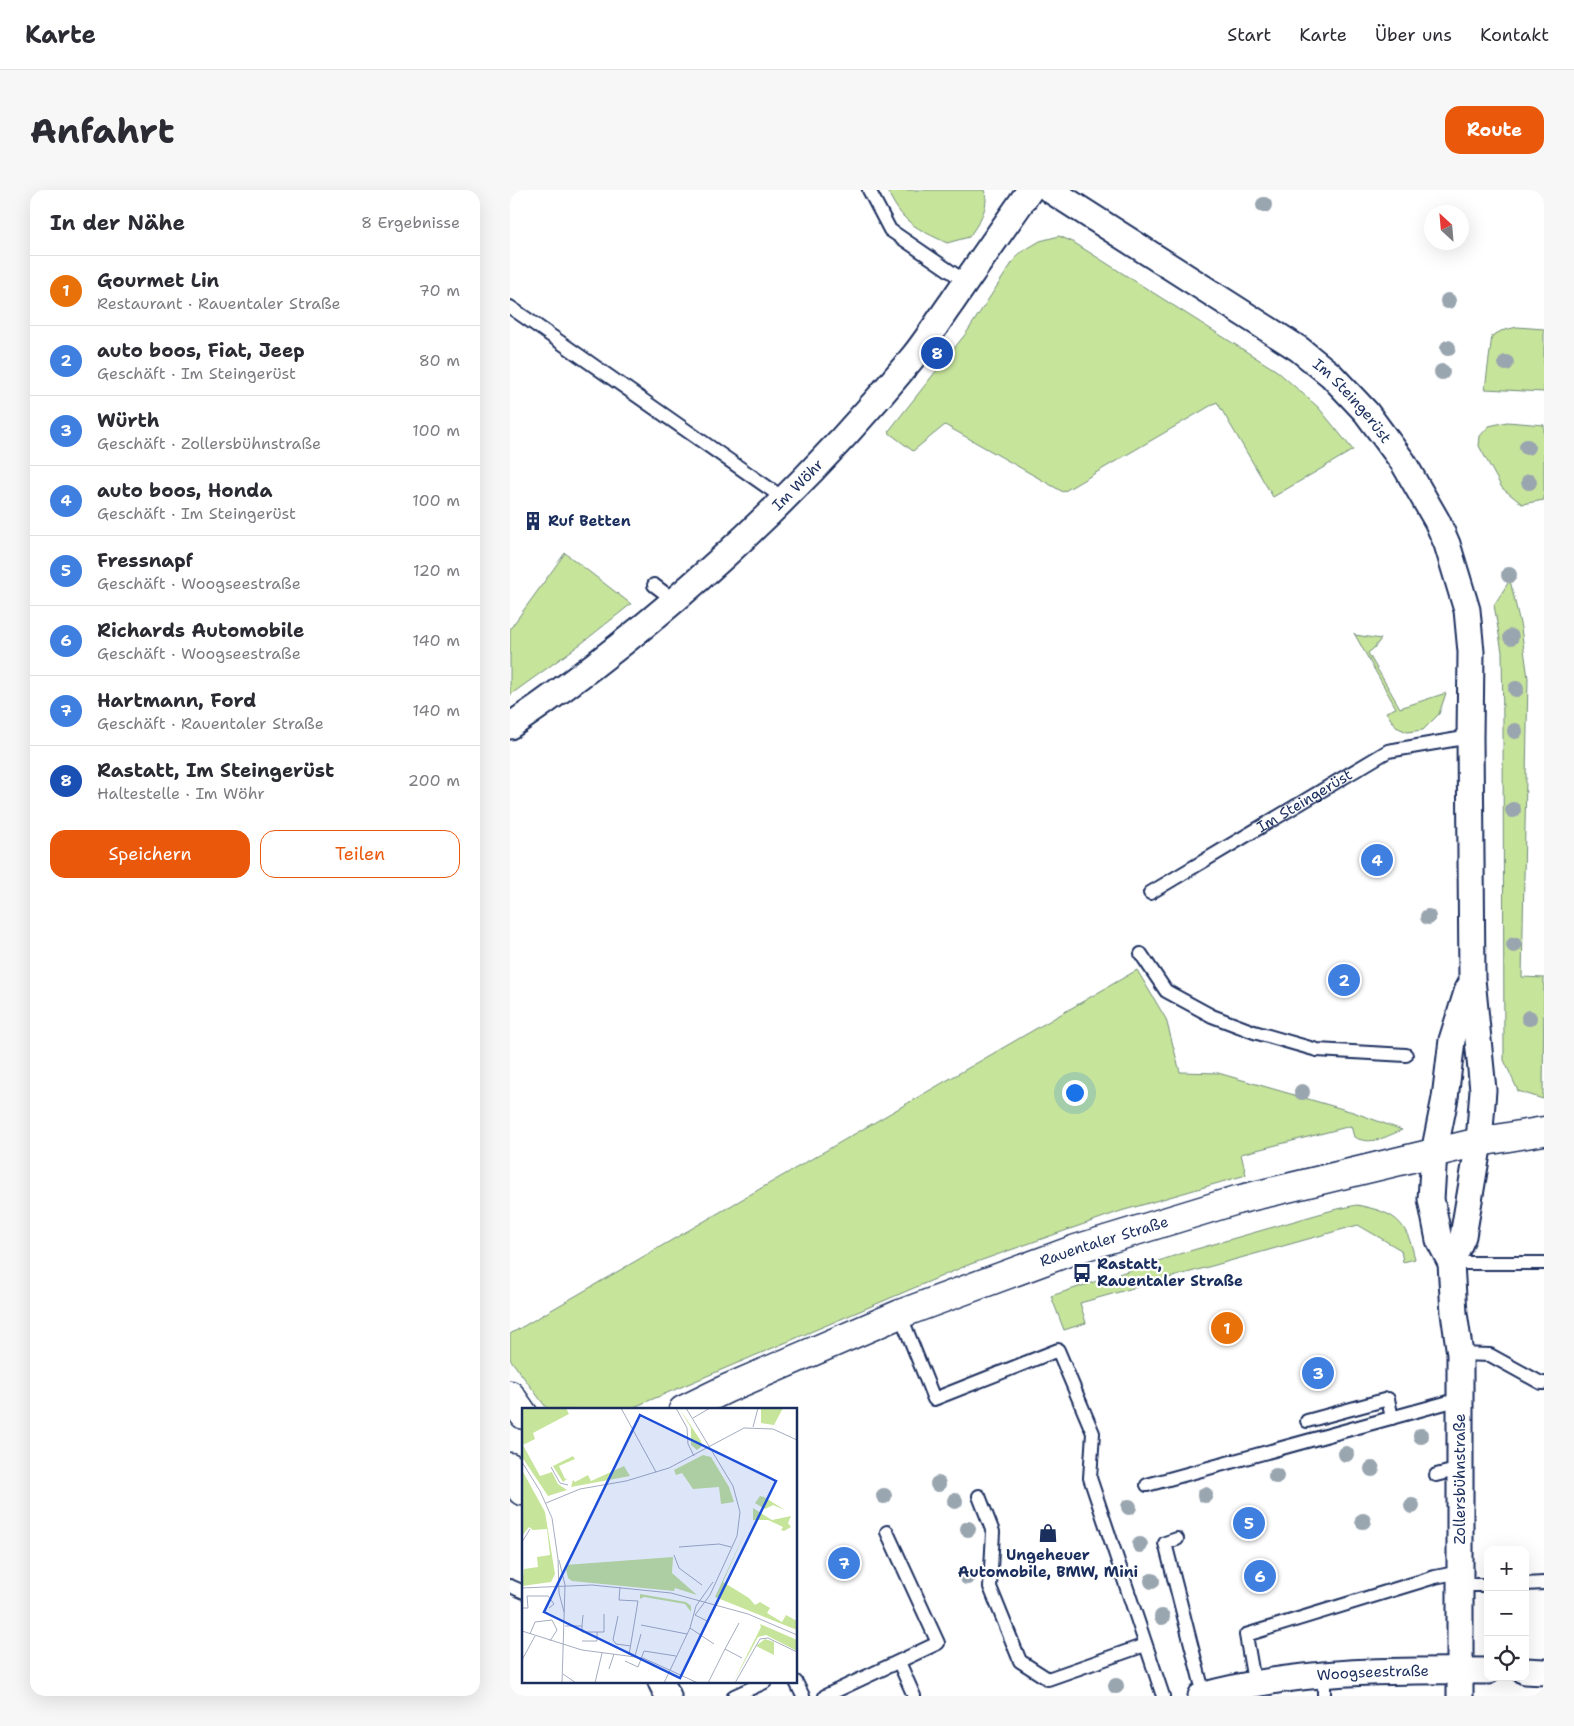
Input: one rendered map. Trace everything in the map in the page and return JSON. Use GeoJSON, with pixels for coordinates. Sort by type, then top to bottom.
{"type":"FeatureCollection","features":[{"type":"Feature","properties":{"kind":"street","name":"Im Wöhr"},"geometry":{"type":"LineString","coordinates":[[510,726],[620,646],[716,564],[850,432],[914,356],[1030,190]]}},
{"type":"Feature","properties":{"kind":"street","name":"Im Steingerüst"},"geometry":{"type":"LineString","coordinates":[[1050,190],[1299,349],[1331,375],[1366,412],[1403,462],[1421,490],[1437,521],[1457,572],[1470,628],[1472,979],[1483,1090],[1479,1142]]}},
{"type":"Feature","properties":{"kind":"street","name":"Im Steingerüst"},"geometry":{"type":"LineString","coordinates":[[1434,1153],[1445,1098],[1452,1040],[1472,979]]}},
{"type":"Feature","properties":{"kind":"street","name":"Rauentaler Straße"},"geometry":{"type":"LineString","coordinates":[[687,1408],[726,1389],[900,1314],[1076,1249],[1237,1200],[1479,1142],[1544,1131]]}},
{"type":"Feature","properties":{"kind":"street","name":"Zollersbühnstraße"},"geometry":{"type":"LineString","coordinates":[[1451,1263],[1463,1236],[1479,1142]]}},
{"type":"Feature","properties":{"kind":"street","name":"Zollersbühnstraße"},"geometry":{"type":"LineString","coordinates":[[1434,1153],[1431,1199],[1439,1240],[1451,1263],[1454,1313],[1460,1354],[1460,1696]]}},
{"type":"Feature","properties":{"kind":"street"},"geometry":{"type":"LineString","coordinates":[[510,1395],[522,1412]]}},
{"type":"Feature","properties":{"kind":"street","name":"Woogseestraße"},"geometry":{"type":"LineString","coordinates":[[1202,1696],[1255,1689],[1324,1685],[1368,1671],[1484,1671]]}},
{"type":"Feature","properties":{"kind":"street"},"geometry":{"type":"LineString","coordinates":[[1529,1671],[1544,1672]]}},
{"type":"Feature","properties":{"kind":"street"},"geometry":{"type":"LineString","coordinates":[[662,1684],[668,1696]]}},
{"type":"Feature","properties":{"kind":"lane"},"geometry":{"type":"LineString","coordinates":[[869,190],[890,230],[966,282]]}},
{"type":"Feature","properties":{"kind":"lane"},"geometry":{"type":"LineString","coordinates":[[510,307],[783,498]]}},
{"type":"Feature","properties":{"kind":"lane"},"geometry":{"type":"LineString","coordinates":[[654,585],[674,600]]}},
{"type":"Feature","properties":{"kind":"lane","name":"Im Steingerüst"},"geometry":{"type":"LineString","coordinates":[[1150,893],[1388,751],[1470,737]]}},
{"type":"Feature","properties":{"kind":"lane"},"geometry":{"type":"LineString","coordinates":[[1141,954],[1166,991],[1212,1016],[1254,1032],[1318,1050],[1406,1055]]}},
{"type":"Feature","properties":{"kind":"lane"},"geometry":{"type":"LineString","coordinates":[[1451,1263],[1544,1263]]}},
{"type":"Feature","properties":{"kind":"lane"},"geometry":{"type":"LineString","coordinates":[[900,1314],[934,1399],[1058,1350],[1093,1433],[1090,1478],[1163,1696]]}},
{"type":"Feature","properties":{"kind":"lane"},"geometry":{"type":"LineString","coordinates":[[1460,1354],[1490,1355],[1544,1384]]}},
{"type":"Feature","properties":{"kind":"lane"},"geometry":{"type":"LineString","coordinates":[[1306,1421],[1388,1399],[1392,1418]]}},
{"type":"Feature","properties":{"kind":"lane"},"geometry":{"type":"LineString","coordinates":[[1147,1485],[1460,1400]]}},
{"type":"Feature","properties":{"kind":"lane"},"geometry":{"type":"LineString","coordinates":[[1436,1475],[1460,1468]]}},
{"type":"Feature","properties":{"kind":"lane"},"geometry":{"type":"LineString","coordinates":[[979,1496],[993,1532],[990,1587],[1020,1661],[1048,1679],[1145,1645]]}},
{"type":"Feature","properties":{"kind":"lane"},"geometry":{"type":"LineString","coordinates":[[825,1696],[938,1643],[887,1532]]}},
{"type":"Feature","properties":{"kind":"lane"},"geometry":{"type":"LineString","coordinates":[[1177,1539],[1164,1543],[1202,1696]]}},
{"type":"Feature","properties":{"kind":"lane"},"geometry":{"type":"LineString","coordinates":[[1255,1689],[1246,1635],[1435,1577],[1460,1579],[1484,1584]]}},
{"type":"Feature","properties":{"kind":"lane"},"geometry":{"type":"LineString","coordinates":[[1529,1584],[1544,1583]]}},
{"type":"Feature","properties":{"kind":"lane"},"geometry":{"type":"LineString","coordinates":[[510,1586],[522,1591]]}},
{"type":"Feature","properties":{"kind":"lane"},"geometry":{"type":"LineString","coordinates":[[898,1662],[914,1696]]}},
{"type":"Feature","properties":{"kind":"lane"},"geometry":{"type":"LineString","coordinates":[[734,1696],[761,1684]]}},
{"type":"Feature","properties":{"kind":"lane"},"geometry":{"type":"LineString","coordinates":[[797,1684],[803,1696]]}},
{"type":"Feature","properties":{"kind":"green space"},"geometry":{"type":"Polygon","coordinates":[[[887,190],[984,190],[986,202],[982,215],[969,237],[947,243],[911,224],[899,211],[887,190]]]}},
{"type":"Feature","properties":{"kind":"green space"},"geometry":{"type":"Polygon","coordinates":[[[1059,236],[1073,242],[1277,371],[1318,407],[1353,450],[1273,497],[1217,402],[1063,492],[945,425],[913,451],[888,432],[967,332],[1018,254],[1040,241],[1059,236]]]}},
{"type":"Feature","properties":{"kind":"green space"},"geometry":{"type":"Polygon","coordinates":[[[1517,327],[1544,329],[1544,392],[1485,389],[1492,336],[1501,331],[1517,327]]]}},
{"type":"Feature","properties":{"kind":"green space"},"geometry":{"type":"Polygon","coordinates":[[[1507,422],[1544,425],[1544,500],[1522,504],[1502,488],[1479,446],[1480,436],[1489,426],[1507,422]]]}},
{"type":"Feature","properties":{"kind":"green space"},"geometry":{"type":"Polygon","coordinates":[[[565,553],[631,604],[582,643],[510,695],[510,629],[565,553]]]}},
{"type":"Feature","properties":{"kind":"green space"},"geometry":{"type":"Polygon","coordinates":[[[1510,580],[1521,628],[1528,678],[1522,977],[1544,978],[1543,1099],[1518,1091],[1504,1060],[1502,652],[1494,605],[1510,580]]]}},
{"type":"Feature","properties":{"kind":"green space"},"geometry":{"type":"Polygon","coordinates":[[[1355,635],[1381,639],[1368,653],[1400,708],[1446,693],[1439,714],[1423,730],[1407,732],[1396,727],[1386,712],[1396,708],[1355,635]]]}},
{"type":"Feature","properties":{"kind":"green space"},"geometry":{"type":"Polygon","coordinates":[[[1137,970],[1166,1019],[1180,1072],[1218,1073],[1353,1112],[1402,1130],[1378,1140],[1366,1141],[1354,1137],[1351,1126],[1241,1154],[1246,1175],[1121,1211],[968,1265],[632,1408],[547,1408],[510,1359],[510,1334],[1137,970]]]}},
{"type":"Feature","properties":{"kind":"green space"},"geometry":{"type":"Polygon","coordinates":[[[1357,1205],[1381,1211],[1397,1220],[1408,1235],[1415,1259],[1403,1262],[1401,1250],[1358,1225],[1080,1303],[1086,1323],[1064,1330],[1051,1296],[1186,1252],[1333,1210],[1357,1205]]]}},
{"type":"Feature","properties":{"kind":"place","name":"Rastatt, Im Steingerüst"},"geometry":{"type":"Point","coordinates":[937,353]}},
{"type":"Feature","properties":{"kind":"place","name":"Ruf Betten"},"geometry":{"type":"Point","coordinates":[533,521]}},
{"type":"Feature","properties":{"kind":"place","name":"auto boos, Honda"},"geometry":{"type":"Point","coordinates":[1377,860]}},
{"type":"Feature","properties":{"kind":"place","name":"auto boos, Fiat, Jeep"},"geometry":{"type":"Point","coordinates":[1344,980]}},
{"type":"Feature","properties":{"kind":"place","name":"Rastatt, Rauentaler Straße"},"geometry":{"type":"Point","coordinates":[1082,1273]}},
{"type":"Feature","properties":{"kind":"place","name":"Gourmet Lin"},"geometry":{"type":"Point","coordinates":[1227,1328]}},
{"type":"Feature","properties":{"kind":"place","name":"Würth"},"geometry":{"type":"Point","coordinates":[1318,1373]}},
{"type":"Feature","properties":{"kind":"place","name":"Fressnapf"},"geometry":{"type":"Point","coordinates":[1249,1523]}},
{"type":"Feature","properties":{"kind":"place","name":"Ungeheuer Automobile, BMW, Mini"},"geometry":{"type":"Point","coordinates":[1048,1533]}},
{"type":"Feature","properties":{"kind":"place","name":"Hartmann, Ford"},"geometry":{"type":"Point","coordinates":[844,1563]}},
{"type":"Feature","properties":{"kind":"place","name":"Richards Automobile"},"geometry":{"type":"Point","coordinates":[1260,1576]}}]}
